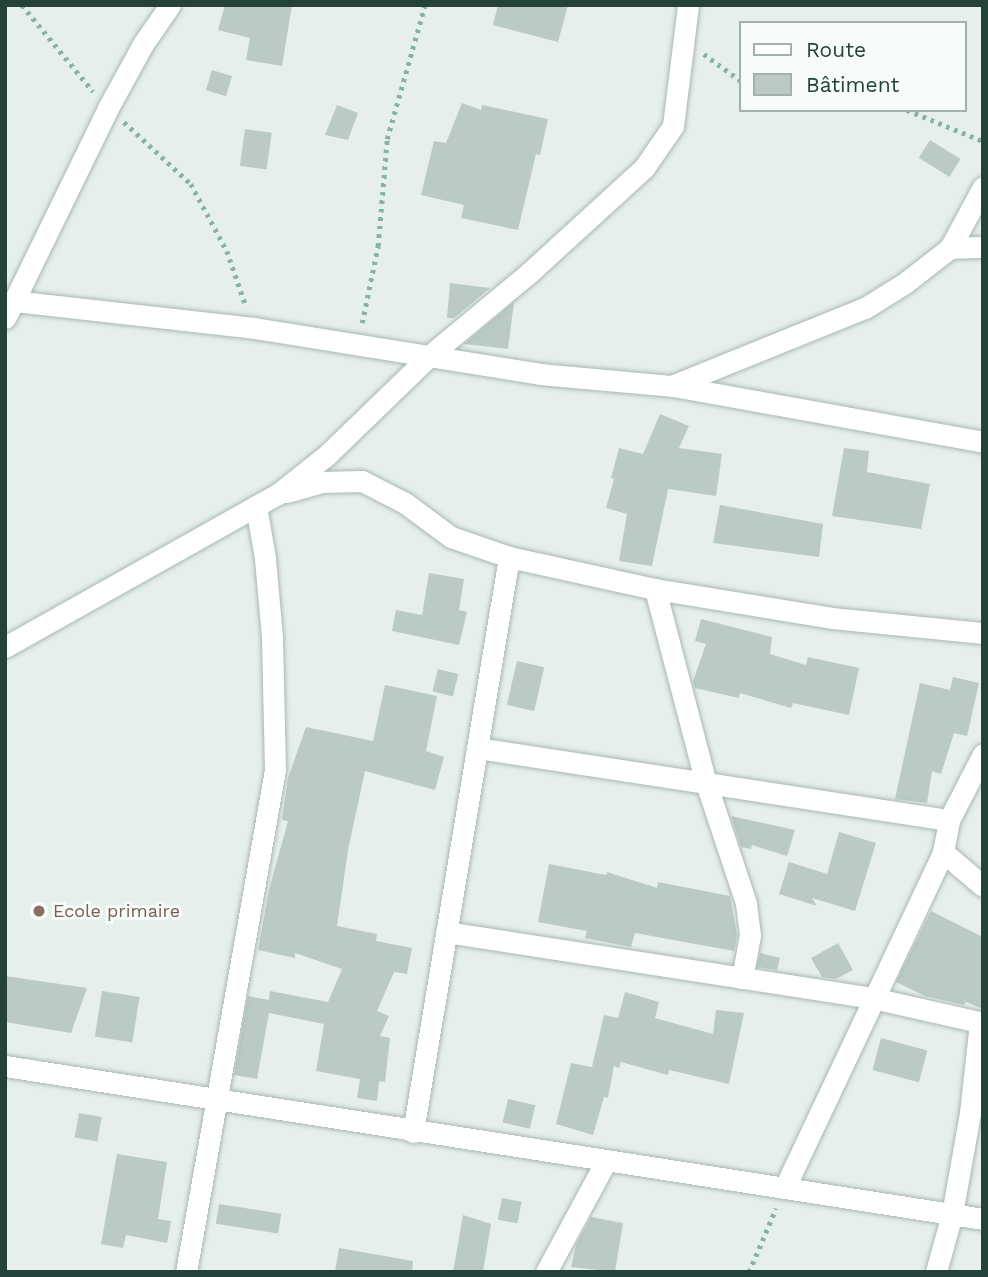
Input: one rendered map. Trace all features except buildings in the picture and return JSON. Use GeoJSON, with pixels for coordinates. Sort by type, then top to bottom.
{"type":"FeatureCollection","features":[{"type":"Feature","properties":{"kind":"street"},"geometry":{"type":"LineString","coordinates":[[170,5],[143,44],[108,107],[10,309],[254,328],[540,374],[673,386],[983,442]]}},
{"type":"Feature","properties":{"kind":"street"},"geometry":{"type":"LineString","coordinates":[[5,647],[278,494],[327,455],[429,356],[530,273],[644,169],[673,126],[688,5]]}},
{"type":"Feature","properties":{"kind":"street"},"geometry":{"type":"LineString","coordinates":[[673,386],[864,309],[905,283],[950,248],[983,187]]}},
{"type":"Feature","properties":{"kind":"street"},"geometry":{"type":"LineString","coordinates":[[950,248],[983,247]]}},
{"type":"Feature","properties":{"kind":"street"},"geometry":{"type":"LineString","coordinates":[[278,494],[321,482],[362,481],[404,503],[452,537],[509,557],[655,589],[832,618],[983,633]]}},
{"type":"Feature","properties":{"kind":"street"},"geometry":{"type":"LineString","coordinates":[[186,1272],[275,770],[272,637],[265,558],[256,506]]}},
{"type":"Feature","properties":{"kind":"street"},"geometry":{"type":"LineString","coordinates":[[413,1132],[509,557]]}},
{"type":"Feature","properties":{"kind":"street"},"geometry":{"type":"LineString","coordinates":[[655,589],[706,783],[746,902],[750,935],[742,978]]}},
{"type":"Feature","properties":{"kind":"street"},"geometry":{"type":"LineString","coordinates":[[477,747],[948,820]]}},
{"type":"Feature","properties":{"kind":"street"},"geometry":{"type":"LineString","coordinates":[[785,1187],[943,852],[948,820],[983,754]]}},
{"type":"Feature","properties":{"kind":"street"},"geometry":{"type":"LineString","coordinates":[[943,852],[983,886]]}},
{"type":"Feature","properties":{"kind":"street"},"geometry":{"type":"LineString","coordinates":[[446,932],[873,998],[981,1023],[970,1113],[952,1214],[936,1272]]}},
{"type":"Feature","properties":{"kind":"street"},"geometry":{"type":"LineString","coordinates":[[5,1066],[413,1132],[983,1219]]}},
{"type":"Feature","properties":{"kind":"street"},"geometry":{"type":"LineString","coordinates":[[546,1272],[606,1161]]}},
{"type":"Feature","properties":{"kind":"path"},"geometry":{"type":"LineString","coordinates":[[22,5],[108,107],[191,184],[227,251],[254,328]]}},
{"type":"Feature","properties":{"kind":"path"},"geometry":{"type":"LineString","coordinates":[[358,345],[378,246],[387,139],[425,5]]}},
{"type":"Feature","properties":{"kind":"path"},"geometry":{"type":"LineString","coordinates":[[685,37],[740,80]]}},
{"type":"Feature","properties":{"kind":"path"},"geometry":{"type":"LineString","coordinates":[[912,112],[983,141]]}},
{"type":"Feature","properties":{"kind":"path"},"geometry":{"type":"LineString","coordinates":[[749,1272],[785,1187]]}},
{"type":"Feature","properties":{"kind":"place","name":"Ecole primaire"},"geometry":{"type":"Point","coordinates":[39,911]}}]}
